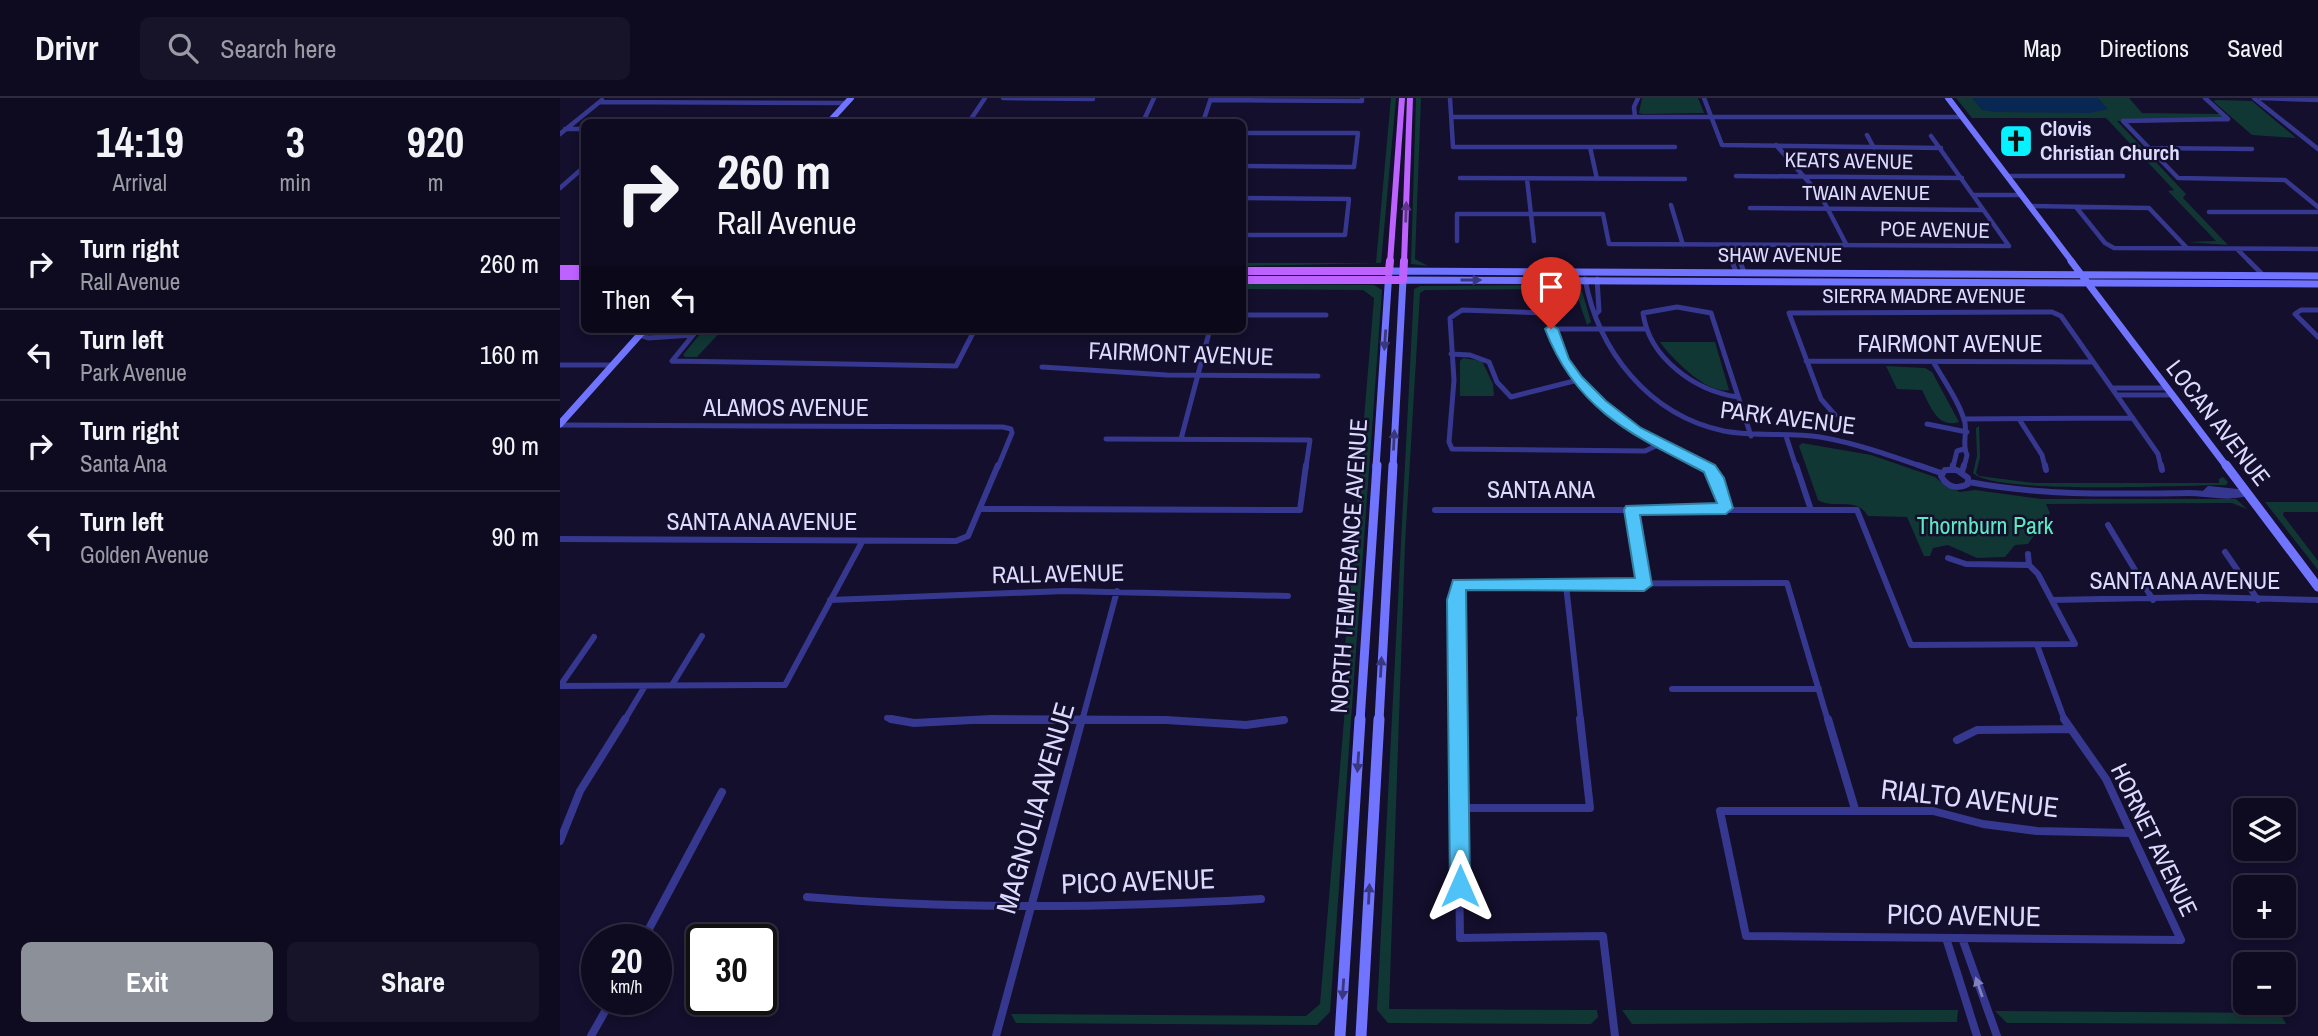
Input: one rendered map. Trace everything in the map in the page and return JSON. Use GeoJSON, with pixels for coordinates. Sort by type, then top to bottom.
{"type":"FeatureCollection","features":[{"type":"Feature","properties":{"kind":"main road","name":"NORTH TEMPERANCE AVENUE"},"geometry":{"type":"LineString","coordinates":[[1340,1036],[1402,98]]}},
{"type":"Feature","properties":{"kind":"main road","name":"NORTH TEMPERANCE AVENUE"},"geometry":{"type":"LineString","coordinates":[[1361,1036],[1403,276],[1410,98]]}},
{"type":"Feature","properties":{"kind":"main road","name":"LOCAN AVENUE"},"geometry":{"type":"LineString","coordinates":[[1948,98],[2318,587]]}},
{"type":"Feature","properties":{"kind":"main road"},"geometry":{"type":"LineString","coordinates":[[832,119],[849,100]]}},
{"type":"Feature","properties":{"kind":"main road"},"geometry":{"type":"LineString","coordinates":[[560,269],[581,269]]}},
{"type":"Feature","properties":{"kind":"main road","name":"SHAW AVENUE"},"geometry":{"type":"LineString","coordinates":[[1246,271],[1389,276]]}},
{"type":"Feature","properties":{"kind":"main road","name":"SHAW AVENUE"},"geometry":{"type":"LineString","coordinates":[[1246,279],[1656,272],[2318,276]]}},
{"type":"Feature","properties":{"kind":"main road"},"geometry":{"type":"LineString","coordinates":[[1585,279],[1656,272]]}},
{"type":"Feature","properties":{"kind":"main road"},"geometry":{"type":"LineString","coordinates":[[1674,279],[1732,276],[1740,272]]}},
{"type":"Feature","properties":{"kind":"main road"},"geometry":{"type":"LineString","coordinates":[[560,276],[581,276]]}},
{"type":"Feature","properties":{"kind":"main road","name":"SHAW AVENUE"},"geometry":{"type":"LineString","coordinates":[[1403,276],[2318,284]]}},
{"type":"Feature","properties":{"kind":"main road"},"geometry":{"type":"LineString","coordinates":[[2191,284],[2261,280],[2264,276]]}},
{"type":"Feature","properties":{"kind":"main road"},"geometry":{"type":"LineString","coordinates":[[560,424],[641,333]]}},
{"type":"Feature","properties":{"kind":"street"},"geometry":{"type":"LineString","coordinates":[[562,131],[605,98]]}},
{"type":"Feature","properties":{"kind":"street"},"geometry":{"type":"LineString","coordinates":[[660,102],[665,98]]}},
{"type":"Feature","properties":{"kind":"street"},"geometry":{"type":"LineString","coordinates":[[720,103],[725,98]]}},
{"type":"Feature","properties":{"kind":"street"},"geometry":{"type":"LineString","coordinates":[[782,103],[786,98]]}},
{"type":"Feature","properties":{"kind":"street"},"geometry":{"type":"LineString","coordinates":[[971,119],[985,98]]}},
{"type":"Feature","properties":{"kind":"street"},"geometry":{"type":"LineString","coordinates":[[1003,98],[1093,99]]}},
{"type":"Feature","properties":{"kind":"street"},"geometry":{"type":"LineString","coordinates":[[1144,119],[1154,98]]}},
{"type":"Feature","properties":{"kind":"street"},"geometry":{"type":"LineString","coordinates":[[1450,98],[1453,147],[1675,147]]}},
{"type":"Feature","properties":{"kind":"street"},"geometry":{"type":"LineString","coordinates":[[1635,117],[1634,107],[1638,98]]}},
{"type":"Feature","properties":{"kind":"street"},"geometry":{"type":"LineString","coordinates":[[1704,98],[1722,145],[1941,148]]}},
{"type":"Feature","properties":{"kind":"street"},"geometry":{"type":"LineString","coordinates":[[2205,98],[2228,120],[2123,121],[2178,178],[2285,180],[2318,209]]}},
{"type":"Feature","properties":{"kind":"street"},"geometry":{"type":"LineString","coordinates":[[2253,98],[2317,149]]}},
{"type":"Feature","properties":{"kind":"street"},"geometry":{"type":"LineString","coordinates":[[2261,98],[2318,100]]}},
{"type":"Feature","properties":{"kind":"street"},"geometry":{"type":"LineString","coordinates":[[1204,119],[1211,99],[1362,99]]}},
{"type":"Feature","properties":{"kind":"street"},"geometry":{"type":"LineString","coordinates":[[600,102],[782,103],[849,100]]}},
{"type":"Feature","properties":{"kind":"street"},"geometry":{"type":"LineString","coordinates":[[1519,111],[1520,117]]}},
{"type":"Feature","properties":{"kind":"street"},"geometry":{"type":"LineString","coordinates":[[1452,117],[1961,117]]}},
{"type":"Feature","properties":{"kind":"street"},"geometry":{"type":"LineString","coordinates":[[562,131],[581,129]]}},
{"type":"Feature","properties":{"kind":"street"},"geometry":{"type":"LineString","coordinates":[[1246,133],[1358,133],[1354,167],[1246,166]]}},
{"type":"Feature","properties":{"kind":"street"},"geometry":{"type":"LineString","coordinates":[[1867,135],[1874,148]]}},
{"type":"Feature","properties":{"kind":"street"},"geometry":{"type":"LineString","coordinates":[[1931,136],[1983,209]]}},
{"type":"Feature","properties":{"kind":"street"},"geometry":{"type":"LineString","coordinates":[[1776,145],[1828,209],[1846,244]]}},
{"type":"Feature","properties":{"kind":"street"},"geometry":{"type":"LineString","coordinates":[[1590,147],[1597,179]]}},
{"type":"Feature","properties":{"kind":"street"},"geometry":{"type":"LineString","coordinates":[[2147,148],[2252,149]]}},
{"type":"Feature","properties":{"kind":"street"},"geometry":{"type":"LineString","coordinates":[[560,188],[581,170]]}},
{"type":"Feature","properties":{"kind":"street","name":"KEATS AVENUE"},"geometry":{"type":"LineString","coordinates":[[1735,176],[1962,177]]}},
{"type":"Feature","properties":{"kind":"street"},"geometry":{"type":"LineString","coordinates":[[2007,176],[2123,176]]}},
{"type":"Feature","properties":{"kind":"street"},"geometry":{"type":"LineString","coordinates":[[1460,178],[1685,179]]}},
{"type":"Feature","properties":{"kind":"street"},"geometry":{"type":"LineString","coordinates":[[1527,179],[1534,241]]}},
{"type":"Feature","properties":{"kind":"street"},"geometry":{"type":"LineString","coordinates":[[1972,193],[2019,193]]}},
{"type":"Feature","properties":{"kind":"street"},"geometry":{"type":"LineString","coordinates":[[1246,198],[1349,200],[1345,236],[1246,235]]}},
{"type":"Feature","properties":{"kind":"street"},"geometry":{"type":"LineString","coordinates":[[1671,205],[1683,245]]}},
{"type":"Feature","properties":{"kind":"street"},"geometry":{"type":"LineString","coordinates":[[2029,206],[2149,208],[2188,248]]}},
{"type":"Feature","properties":{"kind":"street"},"geometry":{"type":"LineString","coordinates":[[2076,207],[2111,247],[2318,249]]}},
{"type":"Feature","properties":{"kind":"street","name":"TWAIN AVENUE"},"geometry":{"type":"LineString","coordinates":[[1750,208],[1983,209]]}},
{"type":"Feature","properties":{"kind":"street","name":"POE AVENUE"},"geometry":{"type":"LineString","coordinates":[[1530,214],[1603,214],[1609,244],[2009,246],[1983,209]]}},
{"type":"Feature","properties":{"kind":"street"},"geometry":{"type":"LineString","coordinates":[[2208,212],[2318,209]]}},
{"type":"Feature","properties":{"kind":"street"},"geometry":{"type":"LineString","coordinates":[[1457,241],[1457,214],[1530,214]]}},
{"type":"Feature","properties":{"kind":"street"},"geometry":{"type":"LineString","coordinates":[[1726,245],[1740,272]]}},
{"type":"Feature","properties":{"kind":"street"},"geometry":{"type":"LineString","coordinates":[[1734,245],[1740,272]]}},
{"type":"Feature","properties":{"kind":"street"},"geometry":{"type":"LineString","coordinates":[[2237,249],[2264,276]]}},
{"type":"Feature","properties":{"kind":"street","name":"PARK AVENUE"},"geometry":{"type":"LineString","coordinates":[[1585,279],[1591,311],[1596,314],[1600,328],[1618,362],[1650,395],[1699,424],[1733,435],[1815,437],[1853,443],[1941,473],[1942,480],[1953,487],[1962,488],[1969,482]]}},
{"type":"Feature","properties":{"kind":"street","name":"PARK AVENUE"},"geometry":{"type":"LineString","coordinates":[[1596,314],[1599,311],[1597,279]]}},
{"type":"Feature","properties":{"kind":"street"},"geometry":{"type":"LineString","coordinates":[[1658,445],[1645,451],[1452,449],[1449,442],[1454,397],[1450,318],[1462,310],[1546,313],[1563,359],[1578,380],[1601,404],[1658,445],[1710,468],[1717,478],[1726,508]]}},
{"type":"Feature","properties":{"kind":"street"},"geometry":{"type":"LineString","coordinates":[[2318,310],[2301,310],[2295,314],[2318,337]]}},
{"type":"Feature","properties":{"kind":"street"},"geometry":{"type":"LineString","coordinates":[[1738,397],[1713,393],[1684,375],[1663,355],[1646,329],[1642,315],[1645,311],[1708,311],[1713,316],[1751,436]]}},
{"type":"Feature","properties":{"kind":"street","name":"SIERRA MADRE AVENUE"},"geometry":{"type":"LineString","coordinates":[[1806,361],[1789,313],[2058,313],[2093,362]]}},
{"type":"Feature","properties":{"kind":"street"},"geometry":{"type":"LineString","coordinates":[[1246,315],[1325,315]]}},
{"type":"Feature","properties":{"kind":"street"},"geometry":{"type":"LineString","coordinates":[[1551,329],[1646,329]]}},
{"type":"Feature","properties":{"kind":"street"},"geometry":{"type":"LineString","coordinates":[[645,333],[659,338],[693,335]]}},
{"type":"Feature","properties":{"kind":"street"},"geometry":{"type":"LineString","coordinates":[[693,335],[673,361],[956,366],[973,333]]}},
{"type":"Feature","properties":{"kind":"street"},"geometry":{"type":"LineString","coordinates":[[1181,439],[1209,333]]}},
{"type":"Feature","properties":{"kind":"street"},"geometry":{"type":"LineString","coordinates":[[1451,354],[1479,354],[1487,357],[1506,393],[1511,397],[1578,380]]}},
{"type":"Feature","properties":{"kind":"street"},"geometry":{"type":"LineString","coordinates":[[1806,361],[1821,399],[1835,415]]}},
{"type":"Feature","properties":{"kind":"street","name":"FAIRMONT AVENUE"},"geometry":{"type":"LineString","coordinates":[[1806,361],[2093,362]]}},
{"type":"Feature","properties":{"kind":"street"},"geometry":{"type":"LineString","coordinates":[[2093,362],[2158,454],[2162,470]]}},
{"type":"Feature","properties":{"kind":"street"},"geometry":{"type":"LineString","coordinates":[[1934,363],[1964,419],[1967,432],[1964,449],[1968,455],[1962,472]]}},
{"type":"Feature","properties":{"kind":"street"},"geometry":{"type":"LineString","coordinates":[[560,365],[613,365]]}},
{"type":"Feature","properties":{"kind":"street","name":"FAIRMONT AVENUE"},"geometry":{"type":"LineString","coordinates":[[1042,367],[1198,375],[1318,376]]}},
{"type":"Feature","properties":{"kind":"street"},"geometry":{"type":"LineString","coordinates":[[2112,388],[2169,392]]}},
{"type":"Feature","properties":{"kind":"street"},"geometry":{"type":"LineString","coordinates":[[2117,395],[2169,392]]}},
{"type":"Feature","properties":{"kind":"street"},"geometry":{"type":"LineString","coordinates":[[1964,419],[2133,418]]}},
{"type":"Feature","properties":{"kind":"street"},"geometry":{"type":"LineString","coordinates":[[2019,419],[2042,455],[2046,470]]}},
{"type":"Feature","properties":{"kind":"street","name":"ALAMOS AVENUE"},"geometry":{"type":"LineString","coordinates":[[560,424],[755,423],[1011,429],[1012,433],[980,509]]}},
{"type":"Feature","properties":{"kind":"street"},"geometry":{"type":"LineString","coordinates":[[1927,424],[1967,432]]}},
{"type":"Feature","properties":{"kind":"street"},"geometry":{"type":"LineString","coordinates":[[1786,436],[1811,510]]}},
{"type":"Feature","properties":{"kind":"street"},"geometry":{"type":"LineString","coordinates":[[980,509],[1300,510],[1310,440],[1106,439]]}},
{"type":"Feature","properties":{"kind":"street"},"geometry":{"type":"LineString","coordinates":[[1952,469],[1957,451],[1964,449]]}},
{"type":"Feature","properties":{"kind":"street"},"geometry":{"type":"LineString","coordinates":[[1941,473],[1952,469],[1962,472],[1969,482],[2003,490],[2043,494],[2205,493],[2238,496],[2247,493]]}},
{"type":"Feature","properties":{"kind":"street","name":"SANTA ANA AVENUE"},"geometry":{"type":"LineString","coordinates":[[560,539],[862,542],[964,540],[980,509]]}},
{"type":"Feature","properties":{"kind":"street","name":"SANTA ANA"},"geometry":{"type":"LineString","coordinates":[[1435,510],[1857,510],[1911,645],[2037,645]]}},
{"type":"Feature","properties":{"kind":"street"},"geometry":{"type":"LineString","coordinates":[[1631,510],[1644,585]]}},
{"type":"Feature","properties":{"kind":"street"},"geometry":{"type":"LineString","coordinates":[[2108,525],[2153,600]]}},
{"type":"Feature","properties":{"kind":"street"},"geometry":{"type":"LineString","coordinates":[[560,686],[785,685],[862,542]]}},
{"type":"Feature","properties":{"kind":"street"},"geometry":{"type":"LineString","coordinates":[[2225,552],[2258,600]]}},
{"type":"Feature","properties":{"kind":"street"},"geometry":{"type":"LineString","coordinates":[[2028,554],[2029,565],[2052,600],[2074,644],[2037,645]]}},
{"type":"Feature","properties":{"kind":"street"},"geometry":{"type":"LineString","coordinates":[[1948,558],[1966,564],[2029,565]]}},
{"type":"Feature","properties":{"kind":"street"},"geometry":{"type":"LineString","coordinates":[[1615,1036],[1603,936],[1460,938],[1456,600],[1459,584],[1787,583],[1855,809]]}},
{"type":"Feature","properties":{"kind":"street"},"geometry":{"type":"LineString","coordinates":[[1460,808],[1590,808],[1566,585]]}},
{"type":"Feature","properties":{"kind":"street","name":"RALL AVENUE"},"geometry":{"type":"LineString","coordinates":[[830,600],[1117,591],[1287,596]]}},
{"type":"Feature","properties":{"kind":"street","name":"MAGNOLIA AVENUE"},"geometry":{"type":"LineString","coordinates":[[996,1036],[1117,591]]}},
{"type":"Feature","properties":{"kind":"street","name":"SANTA ANA AVENUE"},"geometry":{"type":"LineString","coordinates":[[2052,600],[2201,597],[2318,600]]}},
{"type":"Feature","properties":{"kind":"street"},"geometry":{"type":"LineString","coordinates":[[672,685],[702,636]]}},
{"type":"Feature","properties":{"kind":"street"},"geometry":{"type":"LineString","coordinates":[[560,686],[594,637]]}},
{"type":"Feature","properties":{"kind":"street","name":"HORNET AVENUE"},"geometry":{"type":"LineString","coordinates":[[2037,645],[2044,658],[2053,699],[2106,779],[2181,940]]}},
{"type":"Feature","properties":{"kind":"street"},"geometry":{"type":"LineString","coordinates":[[560,841],[580,791],[645,686]]}},
{"type":"Feature","properties":{"kind":"street"},"geometry":{"type":"LineString","coordinates":[[1672,689],[1819,689]]}},
{"type":"Feature","properties":{"kind":"street"},"geometry":{"type":"LineString","coordinates":[[887,718],[914,723],[1166,720],[1246,725],[1284,720]]}},
{"type":"Feature","properties":{"kind":"street"},"geometry":{"type":"LineString","coordinates":[[1957,740],[1977,730],[2071,729]]}},
{"type":"Feature","properties":{"kind":"street"},"geometry":{"type":"LineString","coordinates":[[652,924],[722,792]]}},
{"type":"Feature","properties":{"kind":"street","name":"RIALTO AVENUE"},"geometry":{"type":"LineString","coordinates":[[1746,936],[1720,811],[1933,811],[1983,824],[2037,831],[2130,833]]}},
{"type":"Feature","properties":{"kind":"street","name":"PICO AVENUE"},"geometry":{"type":"LineString","coordinates":[[807,897],[909,906],[1031,907],[1132,907],[1261,899]]}},
{"type":"Feature","properties":{"kind":"street","name":"PICO AVENUE"},"geometry":{"type":"LineString","coordinates":[[1746,936],[2181,940]]}},
{"type":"Feature","properties":{"kind":"street"},"geometry":{"type":"LineString","coordinates":[[1946,937],[1977,1036]]}},
{"type":"Feature","properties":{"kind":"street"},"geometry":{"type":"LineString","coordinates":[[1962,938],[1997,1036]]}},
{"type":"Feature","properties":{"kind":"street"},"geometry":{"type":"LineString","coordinates":[[591,1036],[603,1015]]}},
{"type":"Feature","properties":{"kind":"green space"},"geometry":{"type":"Polygon","coordinates":[[[1391,98],[1396,98],[1381,263],[1246,266],[1246,263],[1376,263],[1391,98]]]}},
{"type":"Feature","properties":{"kind":"green space"},"geometry":{"type":"Polygon","coordinates":[[[1416,98],[1421,98],[1415,259],[1428,266],[1411,264],[1416,98]]]}},
{"type":"Feature","properties":{"kind":"green space"},"geometry":{"type":"Polygon","coordinates":[[[1642,98],[1698,98],[1704,113],[1643,114],[1639,113],[1642,98]]]}},
{"type":"Feature","properties":{"kind":"green space"},"geometry":{"type":"Polygon","coordinates":[[[1956,98],[2129,98],[2142,113],[2221,114],[2224,117],[2222,119],[2117,121],[2186,194],[2183,198],[2228,245],[2187,242],[2216,241],[2168,191],[2174,190],[2106,118],[1972,118],[1956,98]]]}},
{"type":"Feature","properties":{"kind":"green space"},"geometry":{"type":"Polygon","coordinates":[[[2213,101],[2252,101],[2296,138],[2252,135],[2213,101]]]}},
{"type":"Feature","properties":{"kind":"green space"},"geometry":{"type":"Polygon","coordinates":[[[1246,284],[1374,285],[1382,290],[1330,1012],[1317,1025],[1016,1023],[1011,1014],[1306,1016],[1320,1004],[1350,649],[1345,648],[1374,298],[1363,290],[1246,289],[1246,284]]]}},
{"type":"Feature","properties":{"kind":"green space"},"geometry":{"type":"Polygon","coordinates":[[[1575,285],[1581,288],[1591,322],[1587,325],[1575,289],[1425,290],[1420,293],[1405,544],[1389,1009],[1597,1010],[1598,1017],[1591,1024],[1388,1023],[1377,1010],[1414,289],[1420,286],[1575,285]]]}},
{"type":"Feature","properties":{"kind":"green space"},"geometry":{"type":"Polygon","coordinates":[[[701,333],[719,333],[697,357],[683,355],[701,333]]]}},
{"type":"Feature","properties":{"kind":"green space"},"geometry":{"type":"Polygon","coordinates":[[[1660,342],[1715,342],[1729,390],[1720,390],[1701,381],[1682,366],[1660,342]]]}},
{"type":"Feature","properties":{"kind":"green space"},"geometry":{"type":"Polygon","coordinates":[[[1463,358],[1482,361],[1493,384],[1494,396],[1460,396],[1460,361],[1463,358]]]}},
{"type":"Feature","properties":{"kind":"green space"},"geometry":{"type":"Polygon","coordinates":[[[1886,366],[1925,368],[1932,372],[1959,422],[1951,423],[1940,419],[1931,409],[1922,390],[1897,389],[1886,366]]]}},
{"type":"Feature","properties":{"kind":"green space"},"geometry":{"type":"Polygon","coordinates":[[[1979,426],[1980,457],[1976,473],[1978,475],[1973,473],[1977,456],[1976,428],[1979,426]]]}},
{"type":"Feature","properties":{"kind":"green space","name":"Thornburn Park"},"geometry":{"type":"Polygon","coordinates":[[[1802,443],[1871,455],[1935,477],[1947,487],[1960,492],[1975,490],[2042,499],[2236,499],[2247,509],[2232,503],[2046,504],[2050,513],[2028,544],[2015,545],[2005,557],[1977,558],[1948,545],[1933,548],[1930,556],[1924,556],[1907,517],[1868,516],[1858,506],[1818,500],[1799,446],[1802,443]]]}},
{"type":"Feature","properties":{"kind":"green space"},"geometry":{"type":"Polygon","coordinates":[[[1980,476],[2034,483],[2219,483],[2219,479],[2223,477],[2228,482],[2226,485],[2052,486],[2016,484],[1980,476]]]}},
{"type":"Feature","properties":{"kind":"green space"},"geometry":{"type":"Polygon","coordinates":[[[2265,502],[2318,502],[2318,512],[2284,512],[2283,515],[2318,561],[2318,570],[2265,502]]]}},
{"type":"Feature","properties":{"kind":"green space"},"geometry":{"type":"Polygon","coordinates":[[[1622,1010],[1958,1010],[1957,1022],[1632,1024],[1622,1010]]]}},
{"type":"Feature","properties":{"kind":"green space"},"geometry":{"type":"Polygon","coordinates":[[[1995,1011],[2233,1013],[2233,1015],[2281,1015],[2286,1024],[2007,1023],[1995,1011]]]}},
{"type":"Feature","properties":{"kind":"water"},"geometry":{"type":"Polygon","coordinates":[[[1972,98],[2098,98],[2108,109],[2091,113],[1996,112],[1982,110],[1972,98]]]}},
{"type":"Feature","properties":{"kind":"place","name":"Clovis Christian Church"},"geometry":{"type":"Point","coordinates":[2016,141]}},
{"type":"Feature","properties":{"kind":"route"},"geometry":{"type":"LineString","coordinates":[[1460,886],[1456,600],[1459,584],[1644,585],[1631,510],[1726,508],[1717,478],[1710,468],[1658,445],[1601,404],[1563,359],[1551,329]]}}]}
